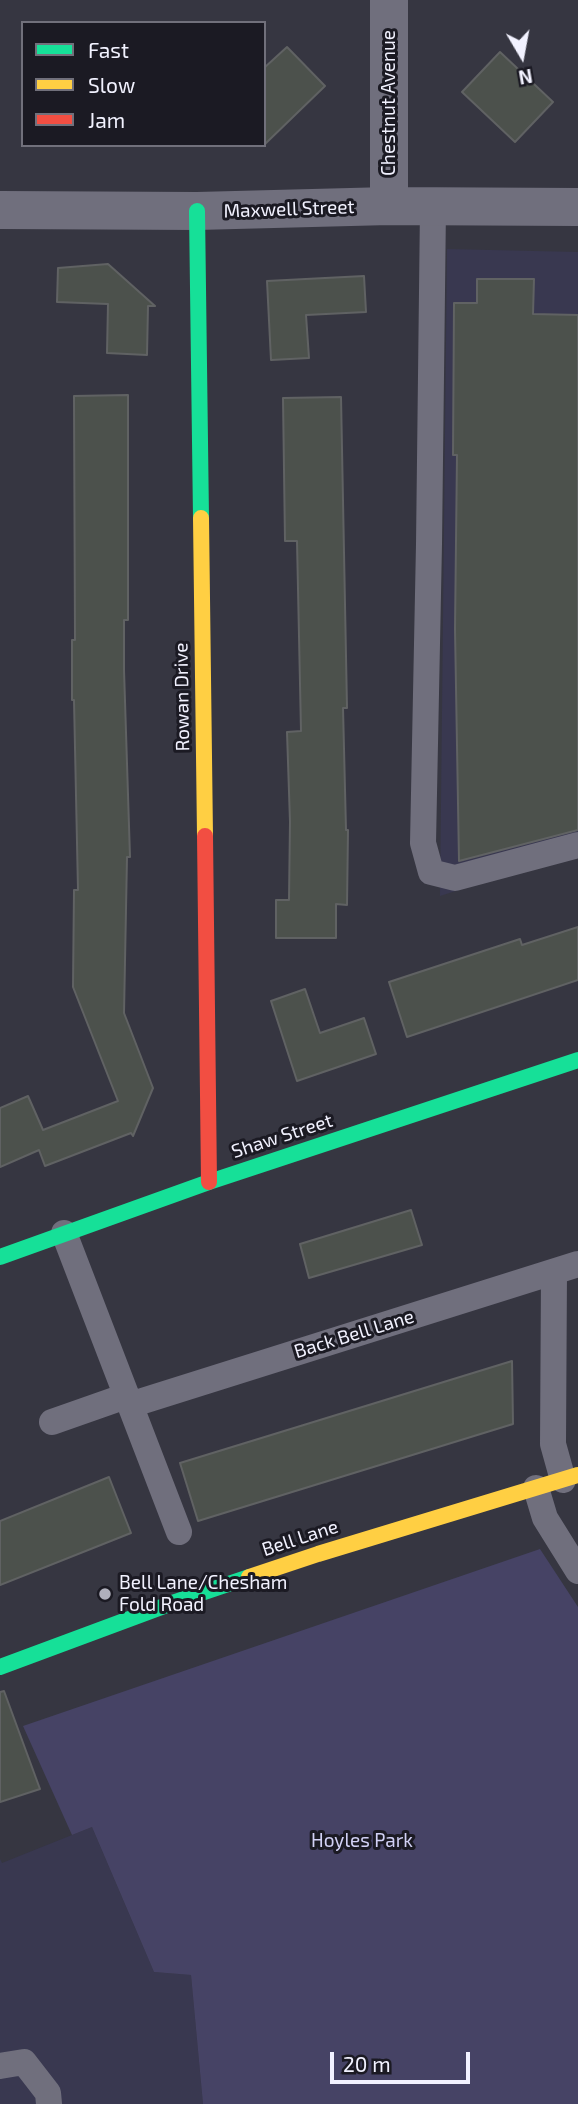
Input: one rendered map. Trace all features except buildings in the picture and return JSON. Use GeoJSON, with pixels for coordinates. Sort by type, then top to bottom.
{"type":"FeatureCollection","features":[{"type":"Feature","properties":{"kind":"street","name":"Chestnut Avenue"},"geometry":{"type":"LineString","coordinates":[[389,0],[389,206]]}},
{"type":"Feature","properties":{"kind":"street","name":"Maxwell Street"},"geometry":{"type":"LineString","coordinates":[[0,210],[578,207]]}},
{"type":"Feature","properties":{"kind":"street","name":"Rowan Drive"},"geometry":{"type":"LineString","coordinates":[[197,211],[209,1182]]}},
{"type":"Feature","properties":{"kind":"street","name":"Shaw Street"},"geometry":{"type":"LineString","coordinates":[[0,1257],[209,1182],[578,1060]]}},
{"type":"Feature","properties":{"kind":"street","name":"Bell Lane"},"geometry":{"type":"LineString","coordinates":[[0,1667],[202,1592],[571,1477]]}},
{"type":"Feature","properties":{"kind":"lane"},"geometry":{"type":"LineString","coordinates":[[433,207],[422,843],[431,872],[455,878],[578,845]]}},
{"type":"Feature","properties":{"kind":"lane"},"geometry":{"type":"LineString","coordinates":[[64,1233],[179,1532]]}},
{"type":"Feature","properties":{"kind":"lane"},"geometry":{"type":"LineString","coordinates":[[566,1268],[553,1444],[571,1477]]}},
{"type":"Feature","properties":{"kind":"lane","name":"Back Bell Lane"},"geometry":{"type":"LineString","coordinates":[[52,1422],[566,1268]]}},
{"type":"Feature","properties":{"kind":"lane"},"geometry":{"type":"LineString","coordinates":[[536,1488],[545,1518],[578,1572]]}},
{"type":"Feature","properties":{"kind":"lane"},"geometry":{"type":"LineString","coordinates":[[0,2066],[24,2062],[48,2093],[49,2104]]}},
{"type":"Feature","properties":{"kind":"shaded area"},"geometry":{"type":"Polygon","coordinates":[[[447,249],[578,252],[578,852],[440,896],[447,249]]]}},
{"type":"Feature","properties":{"kind":"shaded area"},"geometry":{"type":"Polygon","coordinates":[[[92,1827],[154,1972],[191,1975],[203,2104],[0,2104],[0,1859],[2,1863],[92,1827]]]}},
{"type":"Feature","properties":{"kind":"green space","name":"Hoyles Park"},"geometry":{"type":"Polygon","coordinates":[[[540,1549],[578,1607],[578,2104],[203,2104],[191,1975],[154,1972],[92,1827],[72,1835],[23,1726],[540,1549]]]}},
{"type":"Feature","properties":{"kind":"traffic: fast"},"geometry":{"type":"LineString","coordinates":[[197,211],[201,518]]}},
{"type":"Feature","properties":{"kind":"traffic: fast"},"geometry":{"type":"LineString","coordinates":[[0,1257],[209,1182],[578,1060]]}},
{"type":"Feature","properties":{"kind":"traffic: fast"},"geometry":{"type":"LineString","coordinates":[[0,1667],[249,1577]]}},
{"type":"Feature","properties":{"kind":"traffic: slow"},"geometry":{"type":"LineString","coordinates":[[201,518],[205,836]]}},
{"type":"Feature","properties":{"kind":"traffic: slow"},"geometry":{"type":"LineString","coordinates":[[249,1577],[578,1475]]}},
{"type":"Feature","properties":{"kind":"traffic: jam"},"geometry":{"type":"LineString","coordinates":[[205,836],[209,1182]]}},
{"type":"Feature","properties":{"kind":"place","name":"Bell Lane/Chesham Fold Road"},"geometry":{"type":"Point","coordinates":[105,1594]}}]}
